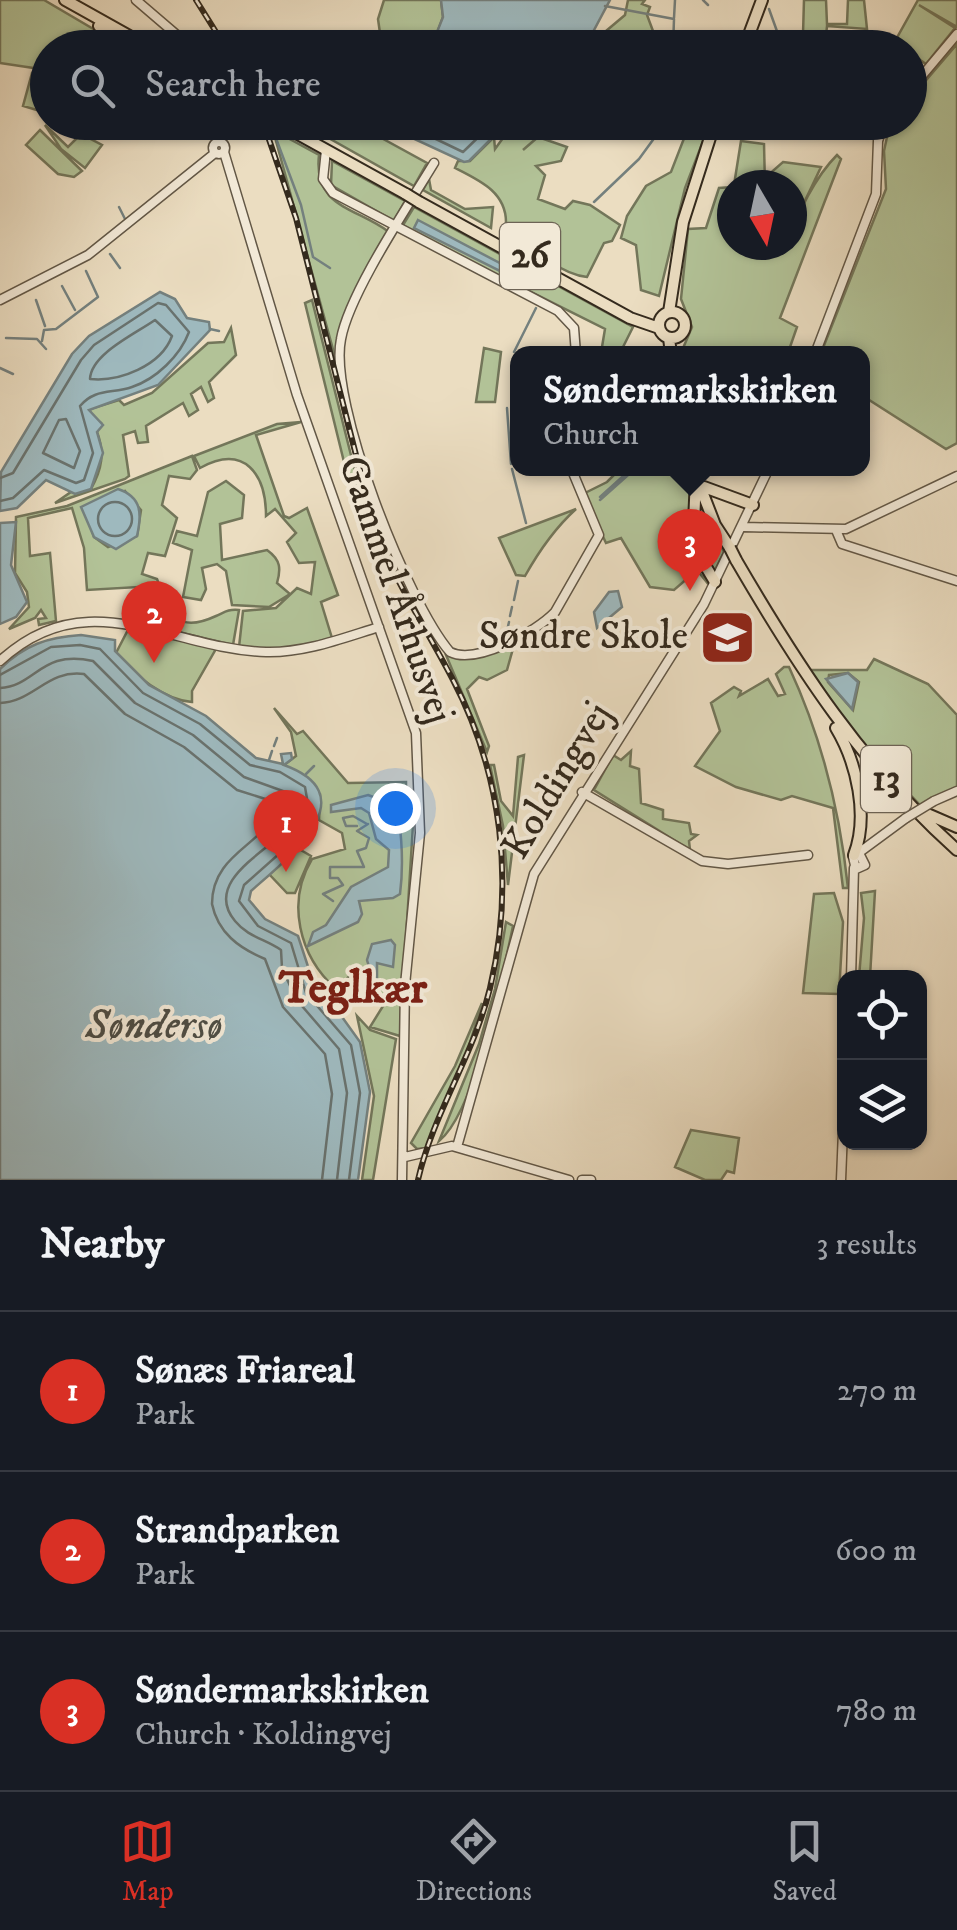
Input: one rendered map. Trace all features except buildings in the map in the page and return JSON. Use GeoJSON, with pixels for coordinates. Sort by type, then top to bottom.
{"type":"FeatureCollection","features":[{"type":"Feature","properties":{"kind":"main road"},"geometry":{"type":"LineString","coordinates":[[53,0],[108,30]]}},
{"type":"Feature","properties":{"kind":"main road"},"geometry":{"type":"LineString","coordinates":[[64,0],[118,30]]}},
{"type":"Feature","properties":{"kind":"main road"},"geometry":{"type":"LineString","coordinates":[[752,30],[763,0]]}},
{"type":"Feature","properties":{"kind":"main road"},"geometry":{"type":"LineString","coordinates":[[90,20],[105,30]]}},
{"type":"Feature","properties":{"kind":"main road","name":"26"},"geometry":{"type":"LineString","coordinates":[[308,140],[659,324]]}},
{"type":"Feature","properties":{"kind":"main road","name":"26"},"geometry":{"type":"LineString","coordinates":[[318,140],[407,192]]}},
{"type":"Feature","properties":{"kind":"main road"},"geometry":{"type":"LineString","coordinates":[[673,338],[659,324],[673,312],[686,223],[711,140]]}},
{"type":"Feature","properties":{"kind":"main road"},"geometry":{"type":"LineString","coordinates":[[673,312],[686,323],[673,338],[673,346]]}},
{"type":"Feature","properties":{"kind":"main road"},"geometry":{"type":"LineString","coordinates":[[716,582],[693,545],[692,514],[698,476],[754,505]]}},
{"type":"Feature","properties":{"kind":"main road","name":"13"},"geometry":{"type":"LineString","coordinates":[[698,476],[736,560],[822,702],[888,781],[957,850]]}},
{"type":"Feature","properties":{"kind":"main road"},"geometry":{"type":"LineString","coordinates":[[692,514],[710,508],[714,496],[724,492]]}},
{"type":"Feature","properties":{"kind":"main road"},"geometry":{"type":"LineString","coordinates":[[781,638],[849,753],[859,802],[860,856]]}},
{"type":"Feature","properties":{"kind":"main road"},"geometry":{"type":"LineString","coordinates":[[822,702],[922,810],[957,826]]}},
{"type":"Feature","properties":{"kind":"street"},"geometry":{"type":"LineString","coordinates":[[136,0],[171,30]]}},
{"type":"Feature","properties":{"kind":"street"},"geometry":{"type":"LineString","coordinates":[[927,70],[957,34]]}},
{"type":"Feature","properties":{"kind":"street","name":"Gammel Århusvej"},"geometry":{"type":"LineString","coordinates":[[221,140],[220,152],[292,380],[410,708],[420,778],[418,865],[405,987],[402,1180]]}},
{"type":"Feature","properties":{"kind":"street"},"geometry":{"type":"LineString","coordinates":[[817,346],[876,194],[881,140]]}},
{"type":"Feature","properties":{"kind":"street"},"geometry":{"type":"LineString","coordinates":[[0,300],[88,255],[220,152]]}},
{"type":"Feature","properties":{"kind":"street"},"geometry":{"type":"LineString","coordinates":[[331,153],[324,182],[332,194],[558,311],[574,328],[575,346]]}},
{"type":"Feature","properties":{"kind":"street"},"geometry":{"type":"LineString","coordinates":[[432,163],[347,316],[340,365],[384,530],[405,577],[450,652],[474,656],[544,622],[560,603],[599,536],[574,476]]}},
{"type":"Feature","properties":{"kind":"street","name":"Koldingvej"},"geometry":{"type":"LineString","coordinates":[[457,1147],[502,999],[527,892],[549,845],[716,582],[765,476]]}},
{"type":"Feature","properties":{"kind":"street"},"geometry":{"type":"LineString","coordinates":[[744,527],[836,530],[957,476]]}},
{"type":"Feature","properties":{"kind":"street"},"geometry":{"type":"LineString","coordinates":[[836,530],[842,544],[957,580]]}},
{"type":"Feature","properties":{"kind":"street"},"geometry":{"type":"LineString","coordinates":[[0,662],[28,640],[80,622],[138,624],[222,646],[266,652],[309,647],[379,627]]}},
{"type":"Feature","properties":{"kind":"street"},"geometry":{"type":"LineString","coordinates":[[851,970],[857,869],[850,863],[906,818],[957,791]]}},
{"type":"Feature","properties":{"kind":"street"},"geometry":{"type":"LineString","coordinates":[[582,792],[702,862],[728,864],[808,855]]}},
{"type":"Feature","properties":{"kind":"street"},"geometry":{"type":"LineString","coordinates":[[405,1156],[438,1147],[457,1147],[569,1180]]}},
{"type":"Feature","properties":{"kind":"street"},"geometry":{"type":"LineString","coordinates":[[840,1180],[842,1150]]}},
{"type":"Feature","properties":{"kind":"street"},"geometry":{"type":"LineString","coordinates":[[582,1180],[591,1180]]}},
{"type":"Feature","properties":{"kind":"green space"},"geometry":{"type":"Polygon","coordinates":[[[0,0],[44,0],[95,30],[30,30],[30,67],[0,63],[0,0]]]}},
{"type":"Feature","properties":{"kind":"green space"},"geometry":{"type":"Polygon","coordinates":[[[384,0],[441,0],[443,17],[438,30],[380,30],[378,19],[384,0]]]}},
{"type":"Feature","properties":{"kind":"green space"},"geometry":{"type":"Polygon","coordinates":[[[628,0],[645,0],[642,4],[650,7],[647,15],[653,30],[607,30],[625,15],[628,0]]]}},
{"type":"Feature","properties":{"kind":"green space"},"geometry":{"type":"Polygon","coordinates":[[[804,0],[826,0],[827,24],[847,24],[848,0],[864,0],[867,29],[827,26],[827,30],[803,30],[804,0]]]}},
{"type":"Feature","properties":{"kind":"green space"},"geometry":{"type":"Polygon","coordinates":[[[918,0],[957,0],[957,27],[919,5],[955,28],[927,63],[927,30],[901,30],[918,0]]]}},
{"type":"Feature","properties":{"kind":"green space"},"geometry":{"type":"Polygon","coordinates":[[[957,44],[957,443],[946,449],[870,400],[870,346],[824,346],[886,189],[886,140],[927,140],[927,79],[957,44]]]}},
{"type":"Feature","properties":{"kind":"green space"},"geometry":{"type":"Polygon","coordinates":[[[30,80],[30,108],[23,106],[30,80]]]}},
{"type":"Feature","properties":{"kind":"green space"},"geometry":{"type":"Polygon","coordinates":[[[31,140],[50,140],[82,171],[74,177],[58,174],[26,145],[31,140]]]}},
{"type":"Feature","properties":{"kind":"green space"},"geometry":{"type":"Polygon","coordinates":[[[55,140],[68,147],[75,140],[92,140],[102,145],[85,168],[55,140]]]}},
{"type":"Feature","properties":{"kind":"green space"},"geometry":{"type":"Polygon","coordinates":[[[276,140],[291,140],[319,155],[319,173],[330,196],[389,232],[345,315],[337,364],[276,140]]]}},
{"type":"Feature","properties":{"kind":"green space"},"geometry":{"type":"Polygon","coordinates":[[[332,140],[385,140],[427,163],[414,186],[332,140]]]}},
{"type":"Feature","properties":{"kind":"green space"},"geometry":{"type":"Polygon","coordinates":[[[491,140],[495,149],[502,140],[534,140],[523,150],[535,140],[567,147],[561,161],[536,166],[545,175],[538,199],[565,209],[573,201],[590,205],[620,225],[612,241],[604,243],[587,277],[565,270],[533,248],[506,224],[502,204],[491,189],[455,168],[458,161],[470,161],[491,140]]]}},
{"type":"Feature","properties":{"kind":"green space"},"geometry":{"type":"Polygon","coordinates":[[[683,140],[703,140],[685,188],[659,296],[641,290],[636,245],[621,238],[627,216],[646,186],[671,172],[683,140]]]}},
{"type":"Feature","properties":{"kind":"green space"},"geometry":{"type":"Polygon","coordinates":[[[741,141],[764,144],[765,170],[736,170],[741,141]]]}},
{"type":"Feature","properties":{"kind":"green space"},"geometry":{"type":"Polygon","coordinates":[[[837,155],[841,159],[807,248],[807,198],[837,155]]]}},
{"type":"Feature","properties":{"kind":"green space"},"geometry":{"type":"Polygon","coordinates":[[[332,161],[405,201],[394,221],[331,185],[332,161]]]}},
{"type":"Feature","properties":{"kind":"green space"},"geometry":{"type":"Polygon","coordinates":[[[783,162],[821,167],[807,196],[807,170],[774,170],[783,162]]]}},
{"type":"Feature","properties":{"kind":"green space"},"geometry":{"type":"Polygon","coordinates":[[[429,179],[431,190],[465,209],[493,207],[491,228],[423,190],[429,179]]]}},
{"type":"Feature","properties":{"kind":"green space"},"geometry":{"type":"Polygon","coordinates":[[[717,194],[717,260],[802,260],[780,318],[797,327],[790,346],[684,346],[692,327],[681,299],[688,229],[706,228],[717,194]]]}},
{"type":"Feature","properties":{"kind":"green space"},"geometry":{"type":"Polygon","coordinates":[[[414,207],[633,327],[624,346],[602,346],[605,329],[403,225],[414,207]]]}},
{"type":"Feature","properties":{"kind":"green space"},"geometry":{"type":"Polygon","coordinates":[[[312,300],[367,519],[358,519],[305,303],[312,300]]]}},
{"type":"Feature","properties":{"kind":"green space"},"geometry":{"type":"Polygon","coordinates":[[[231,328],[236,355],[209,382],[214,398],[208,402],[201,387],[191,394],[198,410],[189,416],[183,403],[146,426],[148,442],[138,443],[135,431],[123,435],[129,476],[55,503],[71,492],[91,489],[98,475],[102,454],[97,432],[101,423],[90,415],[90,409],[119,400],[124,405],[152,393],[208,343],[224,342],[231,328]]]}},
{"type":"Feature","properties":{"kind":"green space"},"geometry":{"type":"Polygon","coordinates":[[[484,348],[501,352],[495,402],[476,402],[484,348]]]}},
{"type":"Feature","properties":{"kind":"green space"},"geometry":{"type":"Polygon","coordinates":[[[301,422],[256,435],[284,516],[289,518],[307,508],[338,595],[321,602],[332,638],[284,650],[239,647],[243,611],[276,608],[297,588],[311,594],[315,562],[299,563],[287,542],[296,533],[275,509],[266,516],[262,488],[250,467],[229,459],[200,468],[194,456],[277,424],[301,422]]]}},
{"type":"Feature","properties":{"kind":"green space"},"geometry":{"type":"Polygon","coordinates":[[[192,456],[197,470],[190,479],[169,476],[162,505],[177,518],[165,556],[148,553],[142,574],[157,579],[169,609],[181,621],[202,621],[239,610],[233,645],[157,627],[155,586],[87,590],[84,548],[72,508],[28,518],[30,556],[50,553],[56,621],[39,625],[38,619],[46,618],[41,610],[35,618],[9,629],[29,607],[27,592],[15,573],[16,517],[67,506],[192,456]],[[125,491],[89,521],[94,537],[108,547],[137,536],[141,510],[125,491]]]}},
{"type":"Feature","properties":{"kind":"green space"},"geometry":{"type":"Polygon","coordinates":[[[613,476],[688,476],[692,493],[688,539],[709,585],[697,570],[674,590],[650,587],[621,538],[606,543],[583,494],[613,476]]]}},
{"type":"Feature","properties":{"kind":"green space"},"geometry":{"type":"Polygon","coordinates":[[[226,481],[244,495],[242,518],[220,524],[222,560],[267,550],[275,557],[279,565],[277,583],[290,594],[269,607],[232,605],[226,571],[217,564],[202,568],[206,589],[201,600],[183,597],[192,550],[173,543],[177,531],[197,536],[208,492],[226,481]]]}},
{"type":"Feature","properties":{"kind":"green space"},"geometry":{"type":"Polygon","coordinates":[[[576,509],[548,540],[525,576],[516,575],[499,538],[576,509]]]}},
{"type":"Feature","properties":{"kind":"green space"},"geometry":{"type":"Polygon","coordinates":[[[698,513],[705,514],[724,552],[714,572],[696,542],[698,513]]]}},
{"type":"Feature","properties":{"kind":"green space"},"geometry":{"type":"Polygon","coordinates":[[[130,626],[217,647],[192,691],[192,702],[171,697],[151,685],[116,653],[130,626]]]}},
{"type":"Feature","properties":{"kind":"green space"},"geometry":{"type":"Polygon","coordinates":[[[516,638],[507,670],[487,680],[479,677],[467,689],[489,746],[487,752],[446,655],[473,658],[516,638]]]}},
{"type":"Feature","properties":{"kind":"green space"},"geometry":{"type":"Polygon","coordinates":[[[874,659],[928,684],[957,715],[957,788],[920,805],[866,748],[806,670],[867,670],[874,659]],[[848,673],[829,675],[828,682],[853,710],[859,682],[848,673]]]}},
{"type":"Feature","properties":{"kind":"green space"},"geometry":{"type":"Polygon","coordinates":[[[789,667],[801,694],[820,748],[835,803],[848,888],[843,888],[833,808],[792,796],[781,800],[736,787],[695,766],[720,731],[711,703],[734,687],[741,691],[739,696],[768,679],[778,696],[785,694],[776,674],[789,667]]]}},
{"type":"Feature","properties":{"kind":"green space"},"geometry":{"type":"Polygon","coordinates":[[[274,708],[297,734],[303,731],[348,783],[406,782],[406,792],[415,792],[400,1036],[370,1027],[388,998],[379,996],[366,968],[359,967],[336,989],[323,976],[305,945],[298,910],[304,876],[312,859],[345,849],[342,833],[319,820],[320,794],[284,765],[296,756],[291,732],[274,708]]]}},
{"type":"Feature","properties":{"kind":"green space"},"geometry":{"type":"Polygon","coordinates":[[[631,751],[630,766],[639,769],[641,803],[663,810],[663,819],[689,823],[691,834],[697,835],[689,841],[690,850],[594,790],[613,755],[621,760],[631,751]]]}},
{"type":"Feature","properties":{"kind":"green space"},"geometry":{"type":"Polygon","coordinates":[[[524,755],[508,885],[503,826],[490,765],[494,765],[501,801],[513,816],[518,757],[524,755]]]}},
{"type":"Feature","properties":{"kind":"green space"},"geometry":{"type":"Polygon","coordinates":[[[299,849],[311,856],[295,893],[287,893],[268,873],[299,849]]]}},
{"type":"Feature","properties":{"kind":"green space"},"geometry":{"type":"Polygon","coordinates":[[[875,891],[870,970],[860,970],[864,918],[861,893],[875,891]]]}},
{"type":"Feature","properties":{"kind":"green space"},"geometry":{"type":"Polygon","coordinates":[[[834,893],[843,922],[837,994],[803,993],[814,894],[834,893]]]}},
{"type":"Feature","properties":{"kind":"green space"},"geometry":{"type":"Polygon","coordinates":[[[506,922],[513,926],[486,1041],[464,1102],[439,1141],[479,1044],[495,989],[506,922]]]}},
{"type":"Feature","properties":{"kind":"green space"},"geometry":{"type":"Polygon","coordinates":[[[482,1003],[466,1056],[426,1148],[417,1149],[411,1143],[455,1066],[482,1003]]]}},
{"type":"Feature","properties":{"kind":"green space"},"geometry":{"type":"Polygon","coordinates":[[[357,1016],[370,1030],[396,1039],[373,1180],[362,1180],[374,1096],[357,1016]]]}},
{"type":"Feature","properties":{"kind":"green space"},"geometry":{"type":"Polygon","coordinates":[[[691,1130],[739,1138],[734,1173],[727,1171],[721,1180],[705,1180],[675,1167],[691,1130]]]}},
{"type":"Feature","properties":{"kind":"water"},"geometry":{"type":"Polygon","coordinates":[[[441,0],[610,0],[594,30],[438,30],[443,17],[441,0]]]}},
{"type":"Feature","properties":{"kind":"water"},"geometry":{"type":"Polygon","coordinates":[[[417,140],[490,140],[464,162],[417,140]]]}},
{"type":"Feature","properties":{"kind":"water"},"geometry":{"type":"Polygon","coordinates":[[[418,220],[513,270],[510,276],[414,228],[418,220]]]}},
{"type":"Feature","properties":{"kind":"water"},"geometry":{"type":"Polygon","coordinates":[[[160,292],[175,299],[187,318],[209,322],[210,330],[158,385],[89,410],[103,425],[97,432],[103,453],[91,489],[75,494],[46,480],[17,508],[0,511],[1,472],[72,354],[89,336],[160,292]]]}},
{"type":"Feature","properties":{"kind":"water"},"geometry":{"type":"Polygon","coordinates":[[[118,489],[136,502],[140,520],[137,536],[116,549],[94,537],[81,507],[118,489]]]}},
{"type":"Feature","properties":{"kind":"water"},"geometry":{"type":"Polygon","coordinates":[[[16,522],[11,565],[27,602],[16,617],[0,624],[0,523],[16,522]]]}},
{"type":"Feature","properties":{"kind":"water"},"geometry":{"type":"Polygon","coordinates":[[[618,591],[622,607],[597,628],[594,612],[609,592],[618,591]]]}},
{"type":"Feature","properties":{"kind":"water","name":"Søndersø"},"geometry":{"type":"Polygon","coordinates":[[[81,635],[115,640],[115,651],[149,685],[206,716],[256,758],[283,764],[281,754],[291,753],[292,759],[284,765],[308,778],[320,793],[320,810],[313,828],[251,891],[249,900],[265,919],[298,936],[315,988],[327,996],[360,1042],[370,1092],[358,1180],[0,1180],[0,669],[37,644],[81,635]]]}},
{"type":"Feature","properties":{"kind":"water"},"geometry":{"type":"Polygon","coordinates":[[[848,673],[858,682],[852,709],[826,679],[848,673]]]}},
{"type":"Feature","properties":{"kind":"water"},"geometry":{"type":"Polygon","coordinates":[[[368,795],[382,800],[385,812],[399,819],[400,894],[359,901],[362,914],[358,922],[308,946],[313,932],[326,925],[351,887],[388,867],[389,850],[376,839],[369,813],[361,808],[331,812],[331,805],[368,795]]]}},
{"type":"Feature","properties":{"kind":"water"},"geometry":{"type":"Polygon","coordinates":[[[391,940],[395,945],[393,967],[377,963],[377,993],[367,960],[372,944],[391,940]]]}},
{"type":"Feature","properties":{"kind":"waterway"},"geometry":{"type":"LineString","coordinates":[[674,18],[675,0]]}},
{"type":"Feature","properties":{"kind":"waterway"},"geometry":{"type":"LineString","coordinates":[[703,0],[708,5]]}},
{"type":"Feature","properties":{"kind":"waterway"},"geometry":{"type":"LineString","coordinates":[[605,6],[674,19],[674,30]]}},
{"type":"Feature","properties":{"kind":"waterway"},"geometry":{"type":"LineString","coordinates":[[769,9],[777,30]]}},
{"type":"Feature","properties":{"kind":"waterway"},"geometry":{"type":"LineString","coordinates":[[594,202],[639,159],[653,140]]}},
{"type":"Feature","properties":{"kind":"waterway"},"geometry":{"type":"LineString","coordinates":[[277,141],[301,205],[313,257],[330,268]]}},
{"type":"Feature","properties":{"kind":"waterway"},"geometry":{"type":"LineString","coordinates":[[119,207],[126,221]]}},
{"type":"Feature","properties":{"kind":"waterway"},"geometry":{"type":"LineString","coordinates":[[110,254],[120,268]]}},
{"type":"Feature","properties":{"kind":"waterway"},"geometry":{"type":"LineString","coordinates":[[42,341],[44,330],[56,329],[98,297],[86,271]]}},
{"type":"Feature","properties":{"kind":"waterway"},"geometry":{"type":"LineString","coordinates":[[62,286],[75,310]]}},
{"type":"Feature","properties":{"kind":"waterway"},"geometry":{"type":"LineString","coordinates":[[36,300],[45,326]]}},
{"type":"Feature","properties":{"kind":"waterway"},"geometry":{"type":"LineString","coordinates":[[517,346],[536,308]]}},
{"type":"Feature","properties":{"kind":"waterway"},"geometry":{"type":"LineString","coordinates":[[210,329],[219,331]]}},
{"type":"Feature","properties":{"kind":"waterway"},"geometry":{"type":"LineString","coordinates":[[6,338],[37,339],[46,349]]}},
{"type":"Feature","properties":{"kind":"waterway"},"geometry":{"type":"LineString","coordinates":[[0,368],[13,374]]}},
{"type":"Feature","properties":{"kind":"waterway"},"geometry":{"type":"LineString","coordinates":[[507,408],[510,450]]}},
{"type":"Feature","properties":{"kind":"waterway"},"geometry":{"type":"LineString","coordinates":[[514,476],[526,523]]}},
{"type":"Feature","properties":{"kind":"waterway"},"geometry":{"type":"LineString","coordinates":[[600,497],[623,476]]}},
{"type":"Feature","properties":{"kind":"waterway"},"geometry":{"type":"LineString","coordinates":[[600,500],[627,476]]}},
{"type":"Feature","properties":{"kind":"waterway"},"geometry":{"type":"LineString","coordinates":[[514,600],[518,581]]}},
{"type":"Feature","properties":{"kind":"waterway"},"geometry":{"type":"LineString","coordinates":[[510,616],[512,607]]}},
{"type":"Feature","properties":{"kind":"waterway"},"geometry":{"type":"LineString","coordinates":[[506,635],[509,622]]}},
{"type":"Feature","properties":{"kind":"waterway"},"geometry":{"type":"LineString","coordinates":[[274,746],[277,738]]}},
{"type":"Feature","properties":{"kind":"waterway"},"geometry":{"type":"LineString","coordinates":[[269,760],[272,751]]}},
{"type":"Feature","properties":{"kind":"waterway"},"geometry":{"type":"LineString","coordinates":[[306,774],[314,766]]}},
{"type":"Feature","properties":{"kind":"waterway"},"geometry":{"type":"LineString","coordinates":[[357,826],[346,826],[343,818],[353,816],[367,824]]}},
{"type":"Feature","properties":{"kind":"waterway"},"geometry":{"type":"LineString","coordinates":[[333,901],[323,894],[343,885],[338,878],[330,878],[330,867],[364,867],[357,851],[366,848],[369,838],[357,831],[368,824]]}},
{"type":"Feature","properties":{"kind":"railway"},"geometry":{"type":"LineString","coordinates":[[196,0],[215,30]]}},
{"type":"Feature","properties":{"kind":"railway"},"geometry":{"type":"LineString","coordinates":[[269,140],[296,218],[373,522],[399,582],[469,714],[493,790],[499,829],[502,909],[490,988],[474,1037],[433,1131],[418,1180]]}},
{"type":"Feature","properties":{"kind":"place","name":"Søndermarkskirken"},"geometry":{"type":"Point","coordinates":[690,591]}},
{"type":"Feature","properties":{"kind":"place","name":"Søndre Skole"},"geometry":{"type":"Point","coordinates":[727,637]}},
{"type":"Feature","properties":{"kind":"place","name":"Strandparken"},"geometry":{"type":"Point","coordinates":[154,663]}},
{"type":"Feature","properties":{"kind":"place","name":"Sønæs Friareal"},"geometry":{"type":"Point","coordinates":[286,872]}},
{"type":"Feature","properties":{"kind":"district","name":"Teglkær"},"geometry":{"type":"Point","coordinates":[353,989]}}]}
